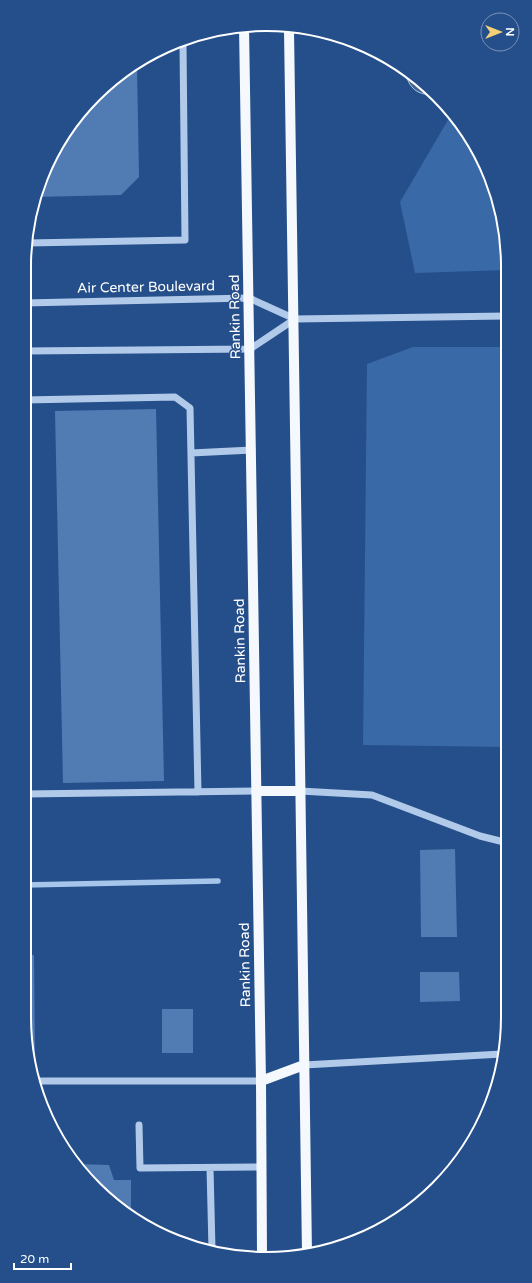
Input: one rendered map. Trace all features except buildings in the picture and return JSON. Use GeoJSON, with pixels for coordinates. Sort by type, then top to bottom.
{"type":"FeatureCollection","features":[{"type":"Feature","properties":{"kind":"main road","name":"Rankin Road"},"geometry":{"type":"LineString","coordinates":[[244,32],[252,450],[262,1252]]}},
{"type":"Feature","properties":{"kind":"main road"},"geometry":{"type":"LineString","coordinates":[[289,33],[295,319],[300,791],[308,1248]]}},
{"type":"Feature","properties":{"kind":"main road"},"geometry":{"type":"LineString","coordinates":[[256,791],[300,791]]}},
{"type":"Feature","properties":{"kind":"main road"},"geometry":{"type":"LineString","coordinates":[[261,1081],[304,1065]]}},
{"type":"Feature","properties":{"kind":"street"},"geometry":{"type":"LineString","coordinates":[[33,242],[185,240],[183,46]]}},
{"type":"Feature","properties":{"kind":"street","name":"Air Center Boulevard"},"geometry":{"type":"LineString","coordinates":[[31,303],[249,298],[295,319]]}},
{"type":"Feature","properties":{"kind":"street"},"geometry":{"type":"LineString","coordinates":[[31,351],[250,350],[295,319],[501,316]]}},
{"type":"Feature","properties":{"kind":"street"},"geometry":{"type":"LineString","coordinates":[[31,400],[175,397],[190,408],[198,792]]}},
{"type":"Feature","properties":{"kind":"street"},"geometry":{"type":"LineString","coordinates":[[191,453],[252,450]]}},
{"type":"Feature","properties":{"kind":"street"},"geometry":{"type":"LineString","coordinates":[[31,794],[256,791]]}},
{"type":"Feature","properties":{"kind":"street"},"geometry":{"type":"LineString","coordinates":[[300,791],[372,795],[480,836],[501,841]]}},
{"type":"Feature","properties":{"kind":"street"},"geometry":{"type":"LineString","coordinates":[[304,1065],[498,1054]]}},
{"type":"Feature","properties":{"kind":"street"},"geometry":{"type":"LineString","coordinates":[[40,1081],[261,1081]]}},
{"type":"Feature","properties":{"kind":"street"},"geometry":{"type":"LineString","coordinates":[[139,1125],[140,1168],[262,1167]]}},
{"type":"Feature","properties":{"kind":"street"},"geometry":{"type":"LineString","coordinates":[[210,1168],[212,1245]]}},
{"type":"Feature","properties":{"kind":"shaded area"},"geometry":{"type":"Polygon","coordinates":[[[407,79],[421,89],[426,94],[413,88],[407,79]]]}},
{"type":"Feature","properties":{"kind":"shaded area"},"geometry":{"type":"Polygon","coordinates":[[[449,119],[470,148],[489,190],[499,235],[501,270],[415,273],[400,202],[449,119]]]}},
{"type":"Feature","properties":{"kind":"shaded area"},"geometry":{"type":"Polygon","coordinates":[[[413,347],[501,347],[501,747],[363,745],[367,364],[413,347]]]}},
{"type":"Feature","properties":{"kind":"waterway"},"geometry":{"type":"LineString","coordinates":[[31,885],[218,881]]}}]}
